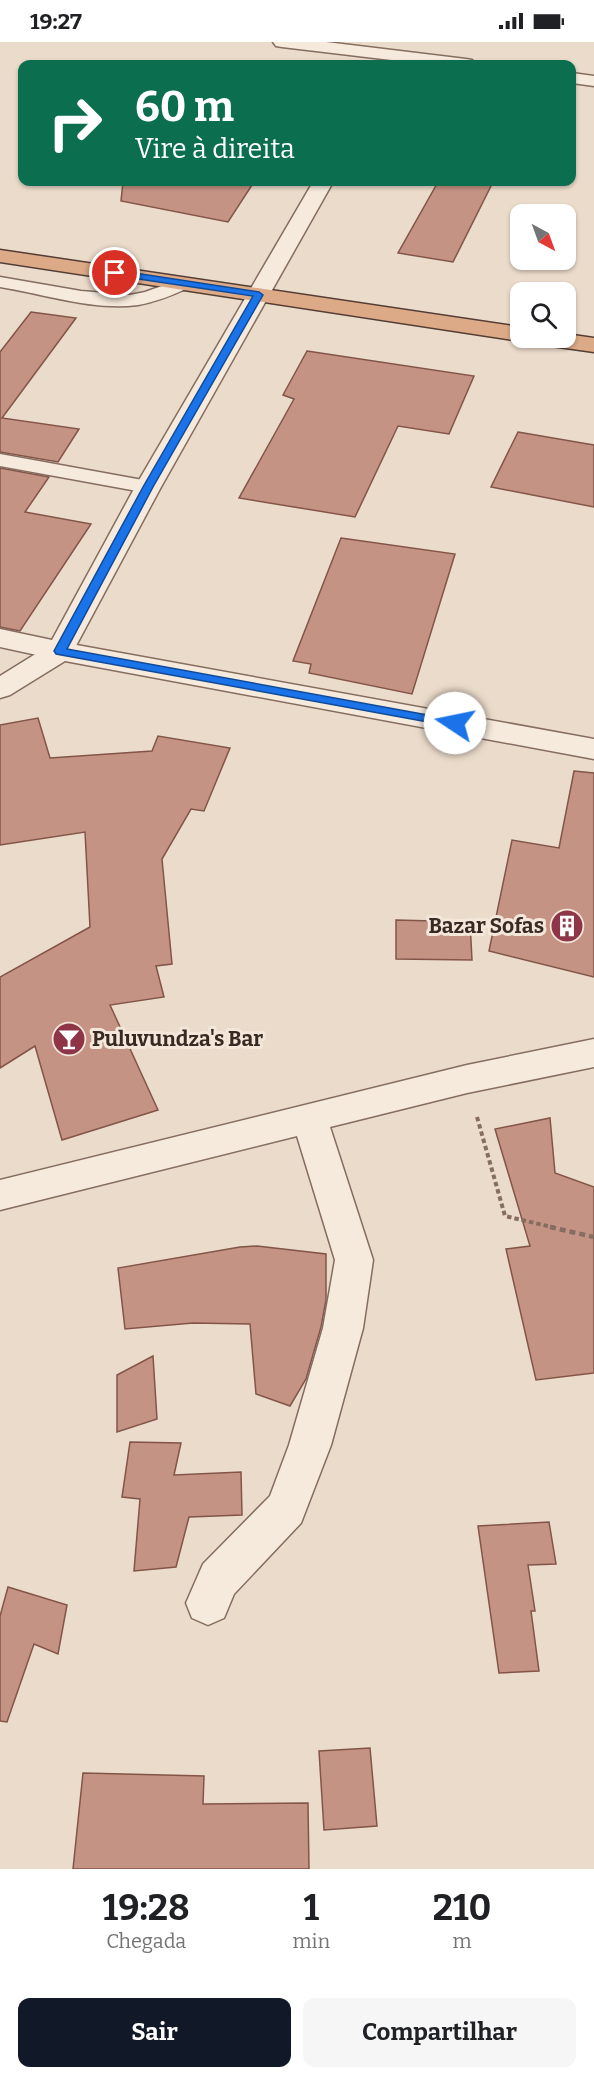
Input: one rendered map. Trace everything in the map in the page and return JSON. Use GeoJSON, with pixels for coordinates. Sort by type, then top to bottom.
{"type":"FeatureCollection","features":[{"type":"Feature","properties":{"kind":"highway"},"geometry":{"type":"LineString","coordinates":[[0,256],[510,333]]}},
{"type":"Feature","properties":{"kind":"highway"},"geometry":{"type":"LineString","coordinates":[[576,342],[594,345]]}},
{"type":"Feature","properties":{"kind":"street"},"geometry":{"type":"LineString","coordinates":[[282,42],[438,60]]}},
{"type":"Feature","properties":{"kind":"street"},"geometry":{"type":"LineString","coordinates":[[576,79],[594,81]]}},
{"type":"Feature","properties":{"kind":"street"},"geometry":{"type":"LineString","coordinates":[[0,689],[60,651],[148,487],[322,186]]}},
{"type":"Feature","properties":{"kind":"street"},"geometry":{"type":"LineString","coordinates":[[0,638],[594,749]]}},
{"type":"Feature","properties":{"kind":"street"},"geometry":{"type":"LineString","coordinates":[[0,1195],[310,1120],[467,1079],[594,1053]]}},
{"type":"Feature","properties":{"kind":"street"},"geometry":{"type":"LineString","coordinates":[[208,1603],[218,1579],[286,1509],[310,1445],[343,1328],[354,1260],[310,1120]]}},
{"type":"Feature","properties":{"kind":"lane"},"geometry":{"type":"LineString","coordinates":[[1,290],[132,300],[158,295],[184,283]]}},
{"type":"Feature","properties":{"kind":"lane"},"geometry":{"type":"LineString","coordinates":[[0,460],[148,487]]}},
{"type":"Feature","properties":{"kind":"path"},"geometry":{"type":"LineString","coordinates":[[467,1079],[505,1216],[594,1237]]}},
{"type":"Feature","properties":{"kind":"building"},"geometry":{"type":"Polygon","coordinates":[[[123,186],[251,186],[228,222],[121,201],[123,186]]]}},
{"type":"Feature","properties":{"kind":"building"},"geometry":{"type":"Polygon","coordinates":[[[436,186],[491,186],[453,262],[398,253],[436,186]]]}},
{"type":"Feature","properties":{"kind":"building"},"geometry":{"type":"Polygon","coordinates":[[[31,312],[76,318],[2,418],[79,429],[58,462],[0,452],[0,352],[31,312]]]}},
{"type":"Feature","properties":{"kind":"building"},"geometry":{"type":"Polygon","coordinates":[[[307,351],[474,376],[449,434],[398,426],[355,517],[239,498],[294,399],[283,395],[307,351]]]}},
{"type":"Feature","properties":{"kind":"building"},"geometry":{"type":"Polygon","coordinates":[[[518,432],[594,445],[594,507],[491,487],[518,432]]]}},
{"type":"Feature","properties":{"kind":"building"},"geometry":{"type":"Polygon","coordinates":[[[0,468],[49,477],[25,512],[91,524],[20,631],[0,627],[0,468]]]}},
{"type":"Feature","properties":{"kind":"building"},"geometry":{"type":"Polygon","coordinates":[[[341,538],[455,554],[412,694],[309,673],[311,664],[293,661],[341,538]]]}},
{"type":"Feature","properties":{"kind":"building"},"geometry":{"type":"Polygon","coordinates":[[[38,718],[50,758],[152,751],[158,736],[230,748],[204,811],[191,809],[162,859],[172,964],[156,966],[164,997],[110,1005],[158,1110],[62,1140],[35,1046],[0,1068],[0,977],[90,927],[85,832],[0,845],[0,725],[38,718]]]}},
{"type":"Feature","properties":{"kind":"building"},"geometry":{"type":"Polygon","coordinates":[[[574,771],[594,773],[594,977],[489,951],[512,840],[559,848],[574,771]]]}},
{"type":"Feature","properties":{"kind":"building"},"geometry":{"type":"Polygon","coordinates":[[[396,920],[470,922],[472,960],[396,959],[396,920]]]}},
{"type":"Feature","properties":{"kind":"building"},"geometry":{"type":"Polygon","coordinates":[[[550,1118],[555,1173],[594,1187],[594,1373],[536,1380],[506,1249],[530,1246],[495,1129],[550,1118]]]}},
{"type":"Feature","properties":{"kind":"building"},"geometry":{"type":"Polygon","coordinates":[[[257,1246],[326,1254],[326,1300],[321,1327],[306,1379],[290,1406],[256,1394],[250,1324],[193,1323],[125,1329],[118,1268],[257,1246]]]}},
{"type":"Feature","properties":{"kind":"building"},"geometry":{"type":"Polygon","coordinates":[[[153,1356],[157,1419],[117,1432],[117,1375],[153,1356]]]}},
{"type":"Feature","properties":{"kind":"building"},"geometry":{"type":"Polygon","coordinates":[[[130,1442],[181,1443],[174,1475],[241,1472],[242,1515],[189,1517],[176,1567],[134,1571],[140,1499],[122,1497],[130,1442]]]}},
{"type":"Feature","properties":{"kind":"building"},"geometry":{"type":"Polygon","coordinates":[[[549,1522],[556,1564],[528,1565],[535,1611],[531,1611],[539,1671],[499,1673],[478,1526],[549,1522]]]}},
{"type":"Feature","properties":{"kind":"building"},"geometry":{"type":"Polygon","coordinates":[[[8,1587],[67,1605],[58,1654],[34,1644],[7,1722],[0,1721],[0,1616],[8,1587]]]}},
{"type":"Feature","properties":{"kind":"building"},"geometry":{"type":"Polygon","coordinates":[[[370,1748],[377,1826],[324,1830],[319,1751],[370,1748]]]}},
{"type":"Feature","properties":{"kind":"building"},"geometry":{"type":"Polygon","coordinates":[[[83,1773],[204,1776],[203,1804],[308,1803],[309,1869],[73,1869],[83,1773]]]}},
{"type":"Feature","properties":{"kind":"place","name":"Bazar Sofas"},"geometry":{"type":"Point","coordinates":[567,926]}},
{"type":"Feature","properties":{"kind":"place","name":"Puluvundza's Bar"},"geometry":{"type":"Point","coordinates":[69,1039]}},
{"type":"Feature","properties":{"kind":"route"},"geometry":{"type":"LineString","coordinates":[[115,273],[259,295],[148,487],[60,651],[455,723]]}}]}
